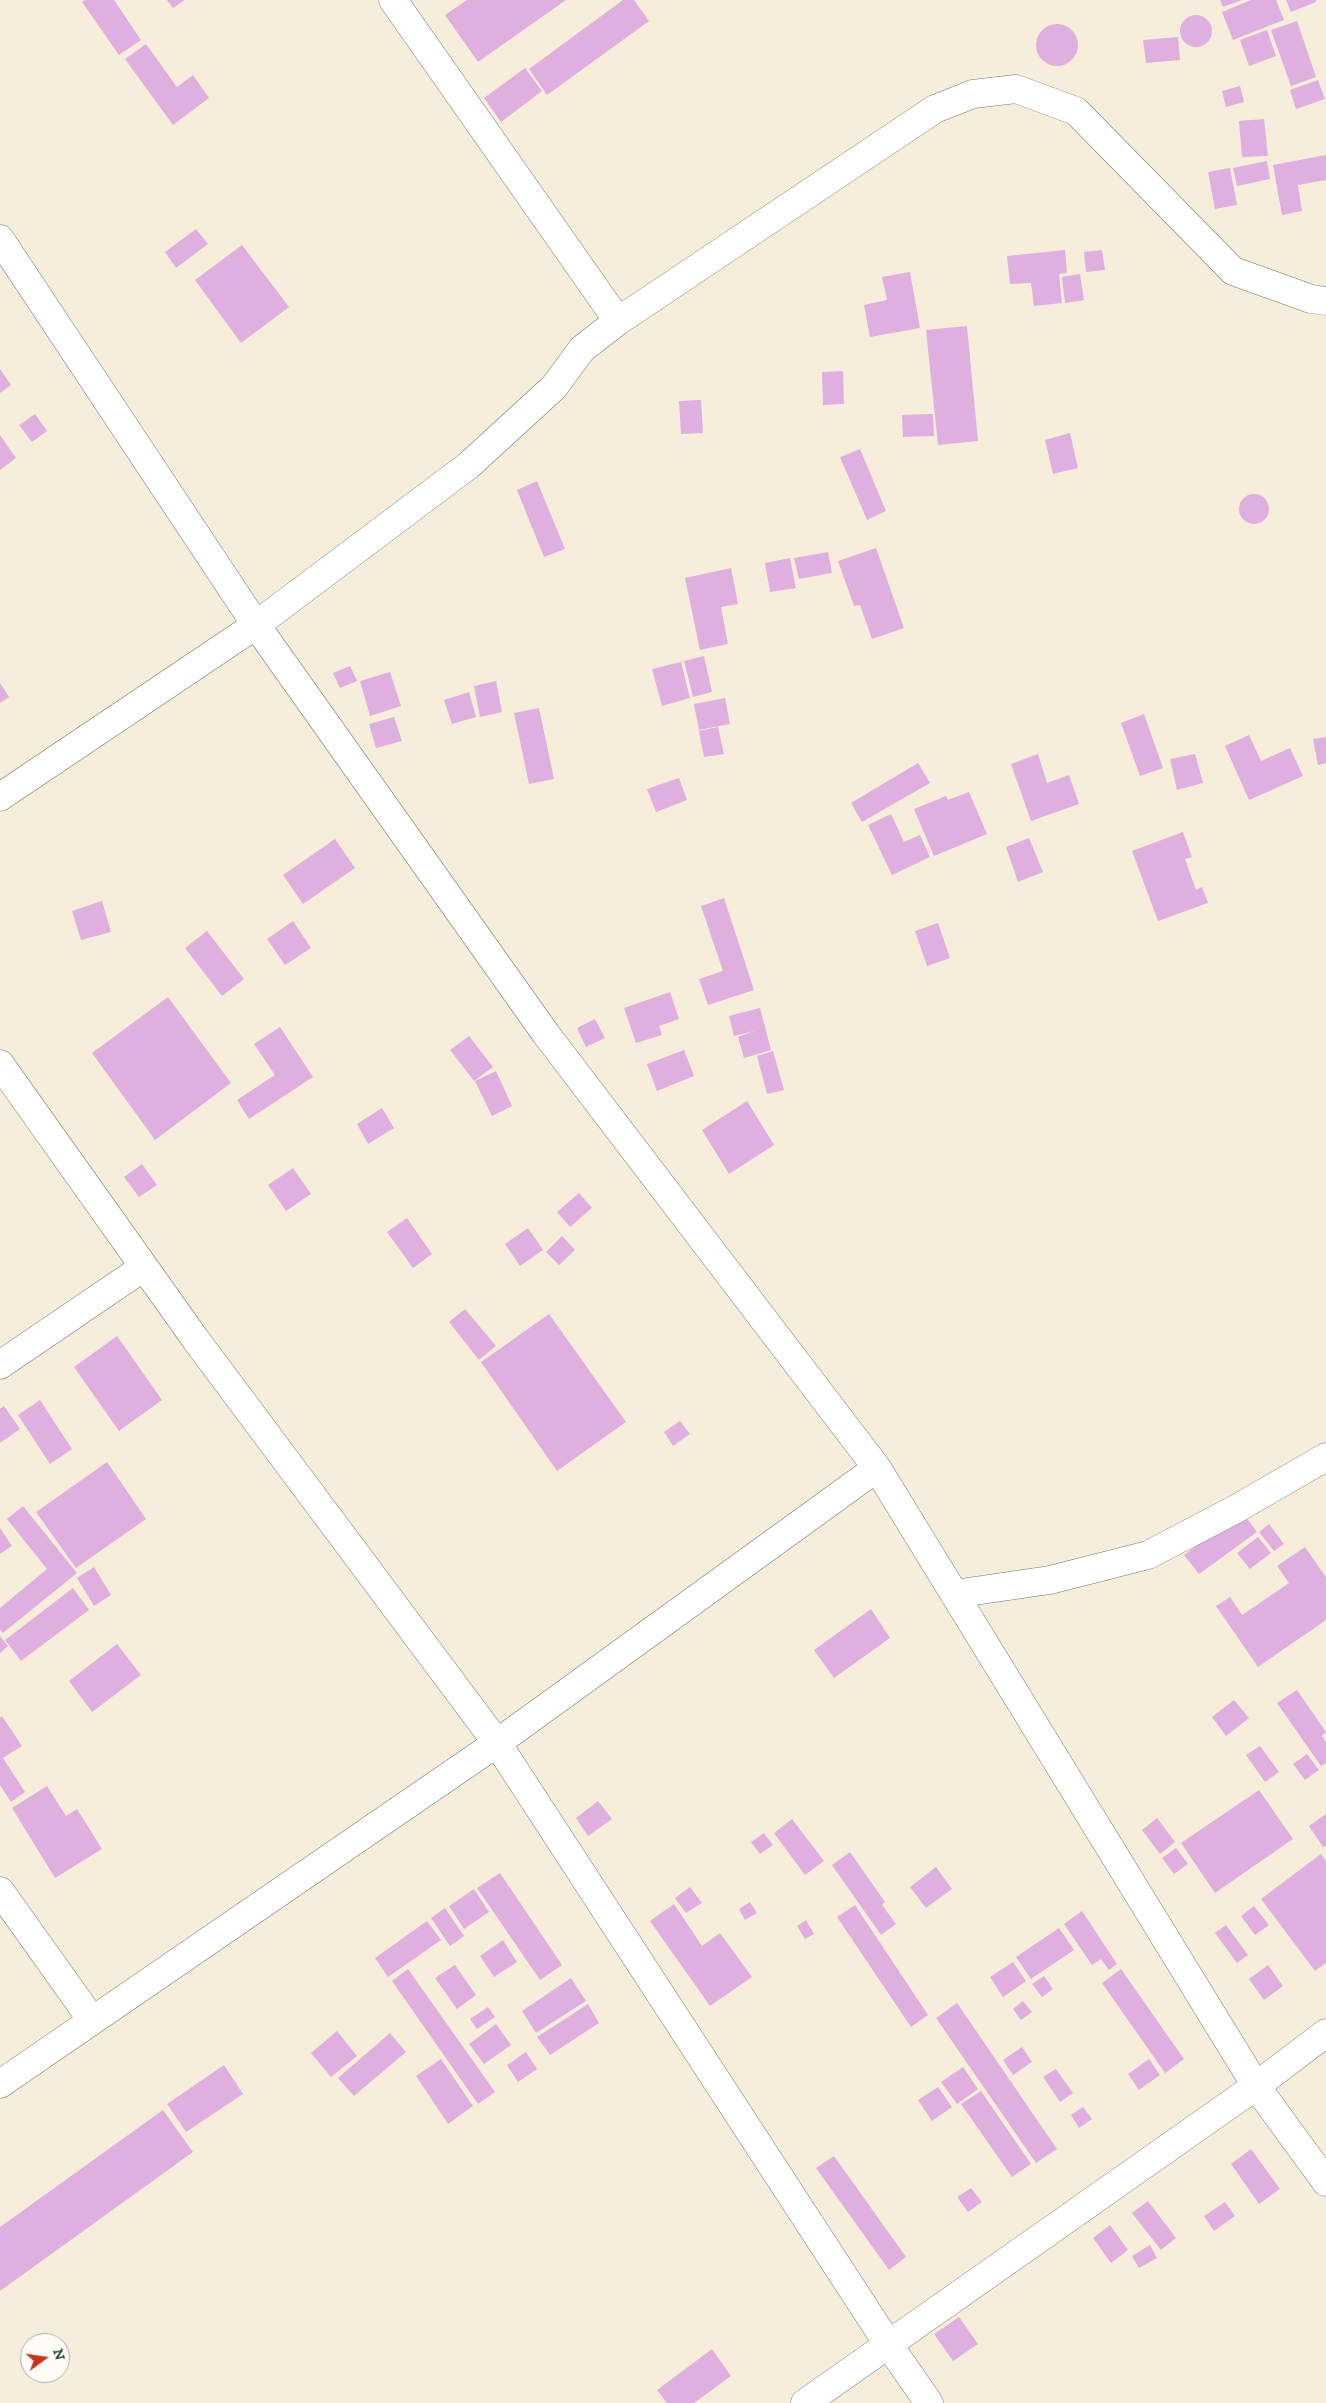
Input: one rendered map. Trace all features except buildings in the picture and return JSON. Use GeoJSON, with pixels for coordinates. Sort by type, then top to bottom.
{"type":"FeatureCollection","features":[{"type":"Feature","properties":{"kind":"street"},"geometry":{"type":"LineString","coordinates":[[393,0],[618,321]]}},
{"type":"Feature","properties":{"kind":"street"},"geometry":{"type":"LineString","coordinates":[[0,797],[256,626],[469,466],[554,387],[582,349],[618,321],[934,109],[973,94],[1016,89],[1076,112],[1186,220],[1233,271],[1311,299],[1326,301]]}},
{"type":"Feature","properties":{"kind":"street"},"geometry":{"type":"LineString","coordinates":[[0,239],[256,626],[546,1034],[877,1468],[1256,2086],[1326,2182]]}},
{"type":"Feature","properties":{"kind":"street"},"geometry":{"type":"LineString","coordinates":[[0,1064],[196,1340],[497,1743],[888,2344],[929,2403]]}},
{"type":"Feature","properties":{"kind":"street"},"geometry":{"type":"LineString","coordinates":[[0,1365],[144,1267]]}},
{"type":"Feature","properties":{"kind":"street"},"geometry":{"type":"LineString","coordinates":[[954,1594],[1050,1580],[1148,1555],[1234,1510],[1326,1457]]}},
{"type":"Feature","properties":{"kind":"street"},"geometry":{"type":"LineString","coordinates":[[0,2084],[497,1743],[877,1468]]}},
{"type":"Feature","properties":{"kind":"street"},"geometry":{"type":"LineString","coordinates":[[0,1891],[92,2020]]}},
{"type":"Feature","properties":{"kind":"street"},"geometry":{"type":"LineString","coordinates":[[805,2403],[1256,2086],[1326,2033]]}}]}
